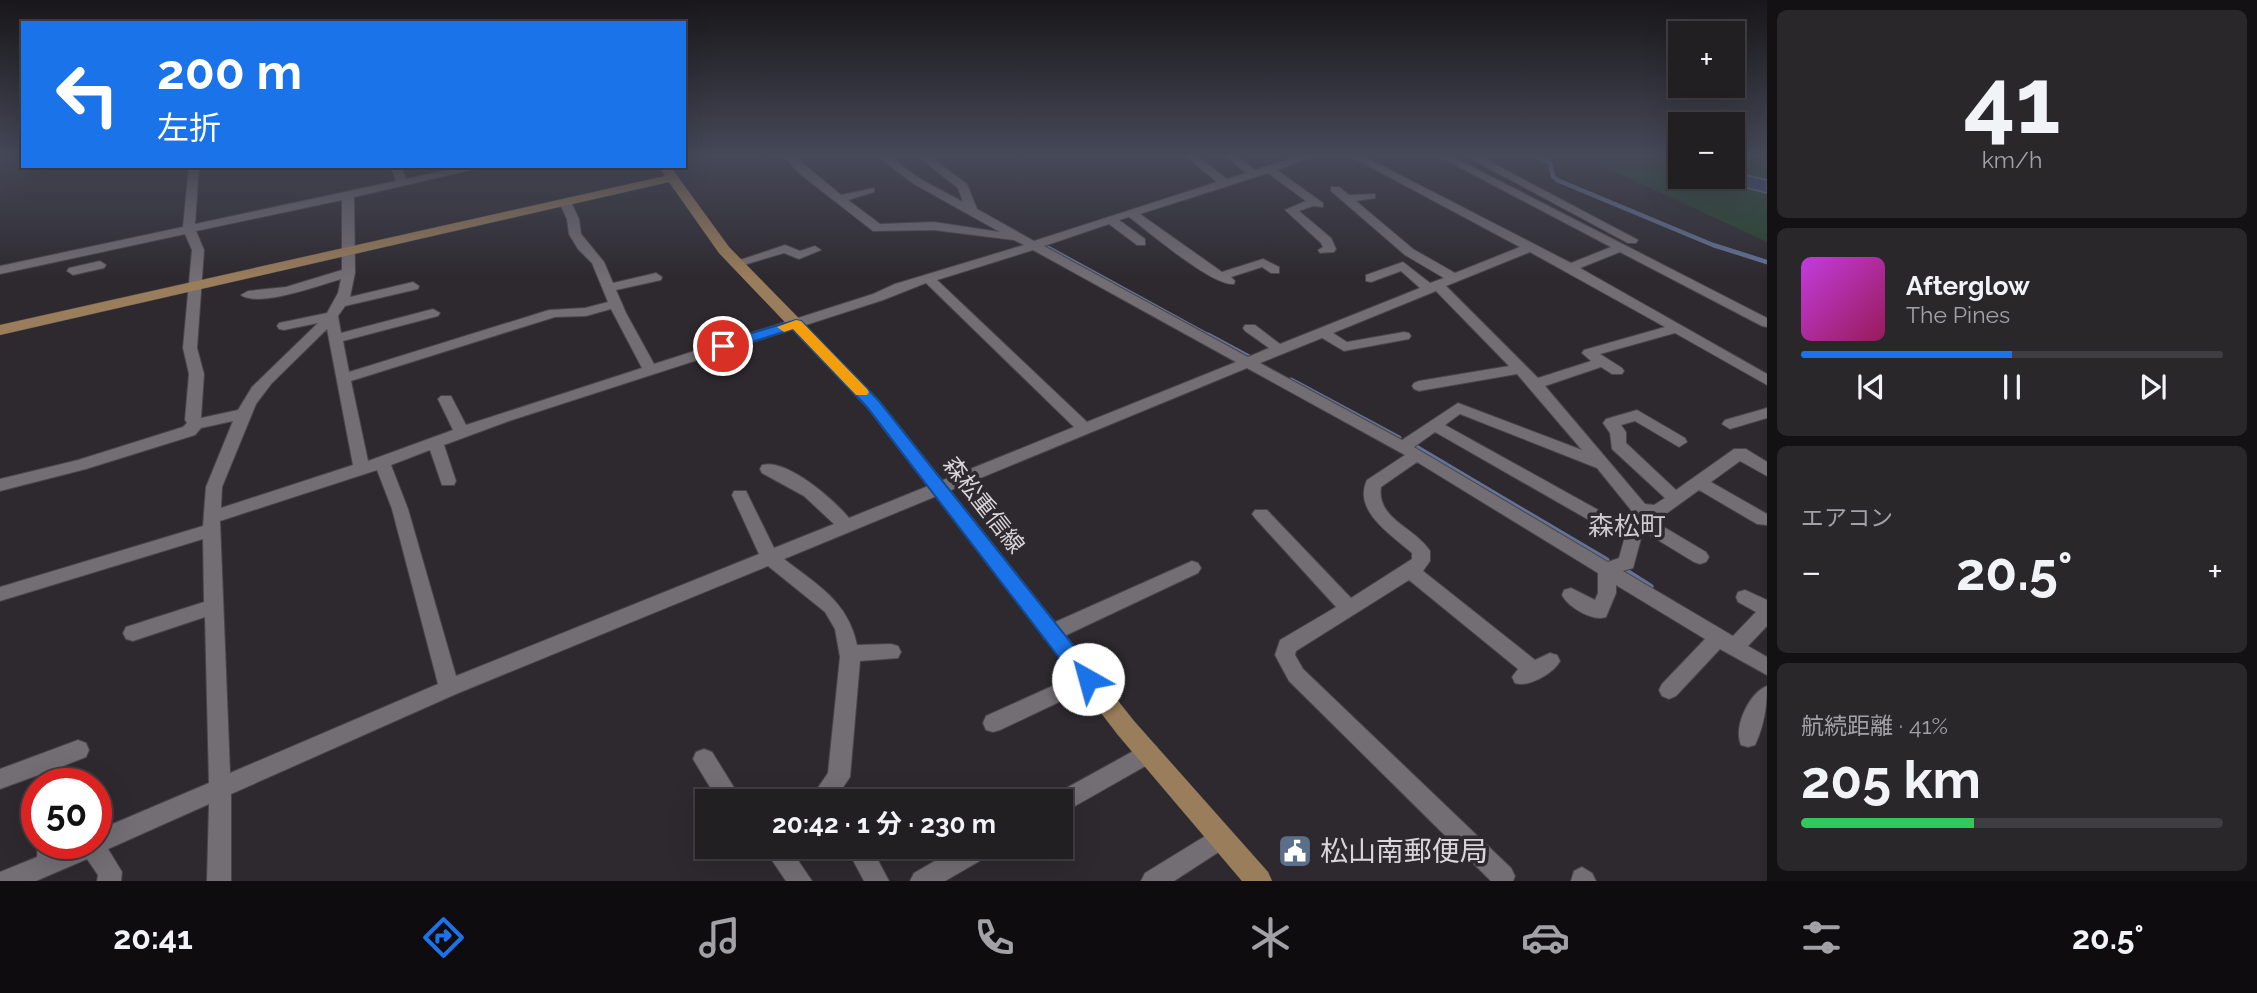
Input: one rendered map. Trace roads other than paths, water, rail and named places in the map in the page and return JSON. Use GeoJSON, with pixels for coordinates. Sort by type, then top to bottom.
{"type":"FeatureCollection","features":[{"type":"Feature","properties":{"kind":"main road"},"geometry":{"type":"LineString","coordinates":[[0,330],[585,196]]}},
{"type":"Feature","properties":{"kind":"main road","name":"森松重信線"},"geometry":{"type":"LineString","coordinates":[[685,196],[706,227],[737,263],[873,404],[1088,679],[1259,881]]}},
{"type":"Feature","properties":{"kind":"street"},"geometry":{"type":"LineString","coordinates":[[192,196],[189,228],[198,250],[190,348],[196,376],[193,420],[196,424]]}},
{"type":"Feature","properties":{"kind":"street"},"geometry":{"type":"LineString","coordinates":[[0,270],[338,196]]}},
{"type":"Feature","properties":{"kind":"street"},"geometry":{"type":"LineString","coordinates":[[219,881],[220,787],[212,524],[214,487],[243,414],[257,390],[341,303],[346,291],[348,272],[348,196]]}},
{"type":"Feature","properties":{"kind":"street"},"geometry":{"type":"LineString","coordinates":[[839,198],[846,196]]}},
{"type":"Feature","properties":{"kind":"street"},"geometry":{"type":"LineString","coordinates":[[944,196],[1410,451],[1767,667]]}},
{"type":"Feature","properties":{"kind":"street"},"geometry":{"type":"LineString","coordinates":[[967,196],[972,212]]}},
{"type":"Feature","properties":{"kind":"street"},"geometry":{"type":"LineString","coordinates":[[0,594],[212,524],[462,433],[650,369],[796,324],[928,278],[1184,196]]}},
{"type":"Feature","properties":{"kind":"street"},"geometry":{"type":"LineString","coordinates":[[1307,196],[1318,204],[1290,211],[1327,241],[1330,249],[1324,250]]}},
{"type":"Feature","properties":{"kind":"street"},"geometry":{"type":"LineString","coordinates":[[1343,196],[1409,252],[1456,279]]}},
{"type":"Feature","properties":{"kind":"street"},"geometry":{"type":"LineString","coordinates":[[1346,199],[1370,196]]}},
{"type":"Feature","properties":{"kind":"street"},"geometry":{"type":"LineString","coordinates":[[1433,196],[1570,268],[1767,380]]}},
{"type":"Feature","properties":{"kind":"street"},"geometry":{"type":"LineString","coordinates":[[1522,196],[1767,323]]}},
{"type":"Feature","properties":{"kind":"street"},"geometry":{"type":"LineString","coordinates":[[1548,196],[1767,311]]}},
{"type":"Feature","properties":{"kind":"street"},"geometry":{"type":"LineString","coordinates":[[839,198],[877,228],[934,226],[1020,238]]}},
{"type":"Feature","properties":{"kind":"street"},"geometry":{"type":"LineString","coordinates":[[565,202],[573,219],[575,234],[582,246],[598,262],[615,304],[650,369]]}},
{"type":"Feature","properties":{"kind":"street"},"geometry":{"type":"LineString","coordinates":[[1131,213],[1179,253],[1226,279],[1263,262],[1275,270]]}},
{"type":"Feature","properties":{"kind":"street"},"geometry":{"type":"LineString","coordinates":[[1110,219],[1141,242]]}},
{"type":"Feature","properties":{"kind":"street"},"geometry":{"type":"LineString","coordinates":[[112,836],[449,688],[939,486],[1324,333],[1531,247]]}},
{"type":"Feature","properties":{"kind":"street"},"geometry":{"type":"LineString","coordinates":[[1570,268],[1623,247]]}},
{"type":"Feature","properties":{"kind":"street"},"geometry":{"type":"LineString","coordinates":[[737,263],[785,249],[799,255],[815,250]]}},
{"type":"Feature","properties":{"kind":"street"},"geometry":{"type":"LineString","coordinates":[[74,254],[73,274],[100,265]]}},
{"type":"Feature","properties":{"kind":"street"},"geometry":{"type":"LineString","coordinates":[[1371,278],[1403,266],[1434,288],[1535,384],[1603,465],[1639,515],[1700,557]]}},
{"type":"Feature","properties":{"kind":"street"},"geometry":{"type":"LineString","coordinates":[[247,295],[262,295],[348,272]]}},
{"type":"Feature","properties":{"kind":"street"},"geometry":{"type":"LineString","coordinates":[[609,288],[656,277]]}},
{"type":"Feature","properties":{"kind":"street"},"geometry":{"type":"LineString","coordinates":[[928,278],[1085,428]]}},
{"type":"Feature","properties":{"kind":"street"},"geometry":{"type":"LineString","coordinates":[[341,303],[412,286]]}},
{"type":"Feature","properties":{"kind":"street"},"geometry":{"type":"LineString","coordinates":[[344,377],[554,313],[586,312],[615,304]]}},
{"type":"Feature","properties":{"kind":"street"},"geometry":{"type":"LineString","coordinates":[[335,339],[433,313]]}},
{"type":"Feature","properties":{"kind":"street"},"geometry":{"type":"LineString","coordinates":[[284,326],[331,316]]}},
{"type":"Feature","properties":{"kind":"street"},"geometry":{"type":"LineString","coordinates":[[331,316],[362,469]]}},
{"type":"Feature","properties":{"kind":"street"},"geometry":{"type":"LineString","coordinates":[[1250,328],[1280,350]]}},
{"type":"Feature","properties":{"kind":"street"},"geometry":{"type":"LineString","coordinates":[[1617,372],[1589,354],[1678,328]]}},
{"type":"Feature","properties":{"kind":"street"},"geometry":{"type":"LineString","coordinates":[[1324,333],[1344,346],[1404,335]]}},
{"type":"Feature","properties":{"kind":"street"},"geometry":{"type":"LineString","coordinates":[[1598,338],[1611,347]]}},
{"type":"Feature","properties":{"kind":"street"},"geometry":{"type":"LineString","coordinates":[[1535,384],[1602,362]]}},
{"type":"Feature","properties":{"kind":"street"},"geometry":{"type":"LineString","coordinates":[[1520,369],[1426,385],[1458,408],[1603,465]]}},
{"type":"Feature","properties":{"kind":"street"},"geometry":{"type":"LineString","coordinates":[[446,399],[462,433]]}},
{"type":"Feature","properties":{"kind":"street"},"geometry":{"type":"LineString","coordinates":[[1458,408],[1434,425],[1373,484],[1370,491],[1372,501],[1380,513],[1421,551],[1421,561],[1410,571],[1287,646],[1285,655],[1290,667],[1503,876]]}},
{"type":"Feature","properties":{"kind":"street"},"geometry":{"type":"LineString","coordinates":[[1730,424],[1767,413]]}},
{"type":"Feature","properties":{"kind":"street"},"geometry":{"type":"LineString","coordinates":[[0,485],[92,461],[189,431],[196,424],[243,414]]}},
{"type":"Feature","properties":{"kind":"street"},"geometry":{"type":"LineString","coordinates":[[1676,500],[1612,445],[1618,432],[1611,424],[1637,415],[1679,442]]}},
{"type":"Feature","properties":{"kind":"street"},"geometry":{"type":"LineString","coordinates":[[1434,425],[1634,538]]}},
{"type":"Feature","properties":{"kind":"street"},"geometry":{"type":"LineString","coordinates":[[435,443],[448,481]]}},
{"type":"Feature","properties":{"kind":"street"},"geometry":{"type":"LineString","coordinates":[[1639,515],[1657,512],[1740,453],[1767,470]]}},
{"type":"Feature","properties":{"kind":"street"},"geometry":{"type":"LineString","coordinates":[[383,462],[400,509],[449,688]]}},
{"type":"Feature","properties":{"kind":"street"},"geometry":{"type":"LineString","coordinates":[[768,468],[789,477],[815,495],[835,512],[845,525]]}},
{"type":"Feature","properties":{"kind":"street"},"geometry":{"type":"LineString","coordinates":[[1699,484],[1763,520]]}},
{"type":"Feature","properties":{"kind":"street"},"geometry":{"type":"LineString","coordinates":[[740,495],[769,557],[832,607],[844,628],[849,653],[839,776],[829,789]]}},
{"type":"Feature","properties":{"kind":"street"},"geometry":{"type":"LineString","coordinates":[[1261,514],[1349,608]]}},
{"type":"Feature","properties":{"kind":"street"},"geometry":{"type":"LineString","coordinates":[[1607,569],[1627,563],[1639,515]]}},
{"type":"Feature","properties":{"kind":"street"},"geometry":{"type":"LineString","coordinates":[[1051,633],[1192,568]]}},
{"type":"Feature","properties":{"kind":"street"},"geometry":{"type":"LineString","coordinates":[[1571,595],[1599,612],[1607,593],[1607,569]]}},
{"type":"Feature","properties":{"kind":"street"},"geometry":{"type":"LineString","coordinates":[[1410,571],[1535,669]]}},
{"type":"Feature","properties":{"kind":"street"},"geometry":{"type":"LineString","coordinates":[[1669,690],[1767,611],[1745,597]]}},
{"type":"Feature","properties":{"kind":"street"},"geometry":{"type":"LineString","coordinates":[[133,633],[214,606]]}},
{"type":"Feature","properties":{"kind":"street"},"geometry":{"type":"LineString","coordinates":[[849,653],[891,652]]}},
{"type":"Feature","properties":{"kind":"street"},"geometry":{"type":"LineString","coordinates":[[993,723],[1088,679]]}},
{"type":"Feature","properties":{"kind":"street"},"geometry":{"type":"LineString","coordinates":[[1748,738],[1755,711],[1767,695]]}},
{"type":"Feature","properties":{"kind":"street"},"geometry":{"type":"LineString","coordinates":[[0,779],[78,750]]}},
{"type":"Feature","properties":{"kind":"street"},"geometry":{"type":"LineString","coordinates":[[1073,796],[1148,753]]}},
{"type":"Feature","properties":{"kind":"street"},"geometry":{"type":"LineString","coordinates":[[704,759],[724,789]]}},
{"type":"Feature","properties":{"kind":"street"},"geometry":{"type":"LineString","coordinates":[[52,760],[52,768]]}},
{"type":"Feature","properties":{"kind":"street"},"geometry":{"type":"LineString","coordinates":[[1153,881],[1220,838]]}},
{"type":"Feature","properties":{"kind":"street"},"geometry":{"type":"LineString","coordinates":[[8,881],[41,859]]}},
{"type":"Feature","properties":{"kind":"street"},"geometry":{"type":"LineString","coordinates":[[103,859],[110,872],[109,881]]}},
{"type":"Feature","properties":{"kind":"street"},"geometry":{"type":"LineString","coordinates":[[784,859],[800,881]]}},
{"type":"Feature","properties":{"kind":"street"},"geometry":{"type":"LineString","coordinates":[[865,859],[877,881]]}},
{"type":"Feature","properties":{"kind":"street"},"geometry":{"type":"LineString","coordinates":[[922,881],[961,859]]}},
{"type":"Feature","properties":{"kind":"waterway"},"geometry":{"type":"LineString","coordinates":[[1596,196],[1713,245],[1767,262]]}},
{"type":"Feature","properties":{"kind":"waterway"},"geometry":{"type":"LineString","coordinates":[[1043,245],[1211,337]]}},
{"type":"Feature","properties":{"kind":"waterway"},"geometry":{"type":"LineString","coordinates":[[1208,335],[1249,357]]}},
{"type":"Feature","properties":{"kind":"waterway"},"geometry":{"type":"LineString","coordinates":[[1291,380],[1399,438]]}},
{"type":"Feature","properties":{"kind":"waterway"},"geometry":{"type":"LineString","coordinates":[[1416,447],[1607,560]]}},
{"type":"Feature","properties":{"kind":"waterway"},"geometry":{"type":"LineString","coordinates":[[1623,570],[1628,573]]}},
{"type":"Feature","properties":{"kind":"waterway"},"geometry":{"type":"LineString","coordinates":[[1625,571],[1650,587]]}},
{"type":"Feature","properties":{"kind":"place","name":"松山南郵便局"},"geometry":{"type":"Point","coordinates":[1295,851]}},
{"type":"Feature","properties":{"kind":"district","name":"森松町"},"geometry":{"type":"Point","coordinates":[1627,526]}}]}
